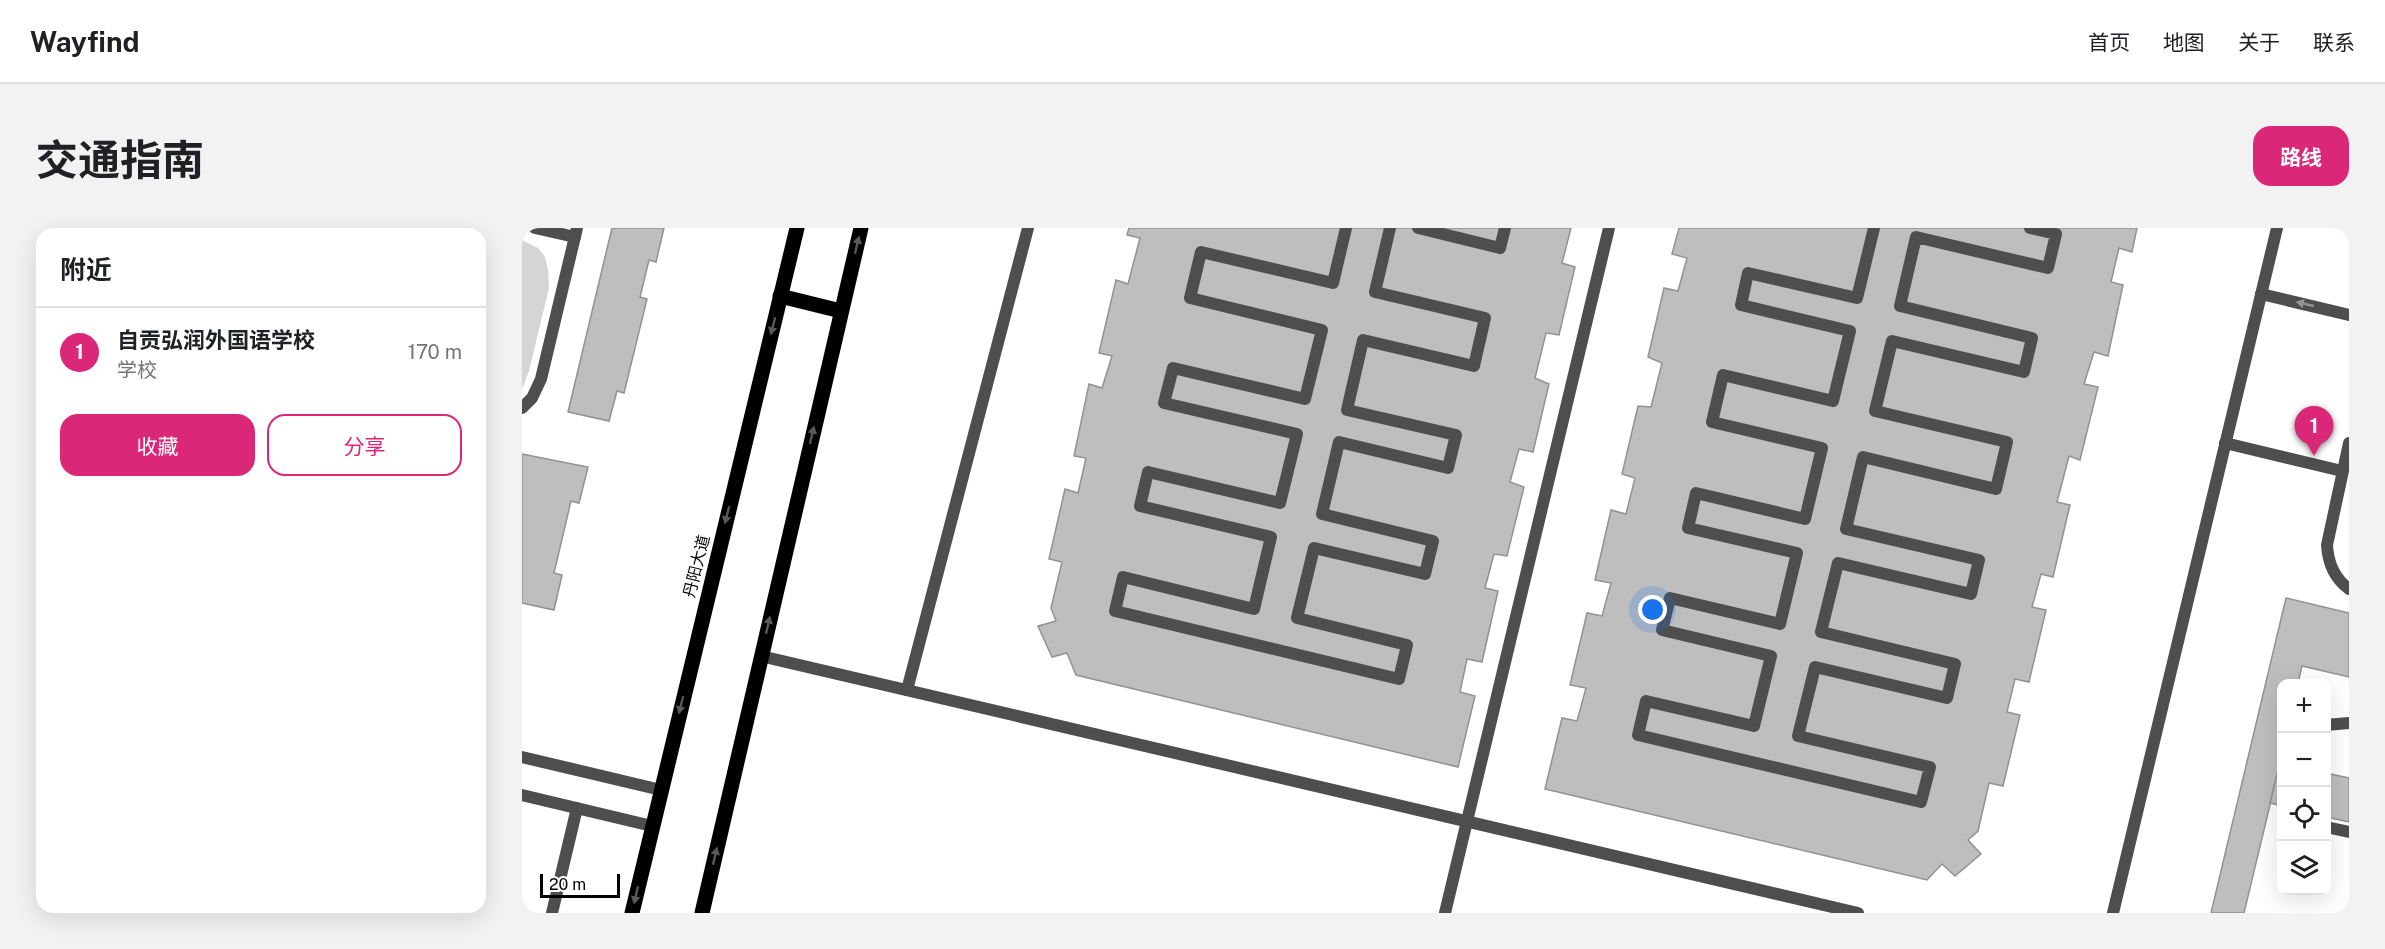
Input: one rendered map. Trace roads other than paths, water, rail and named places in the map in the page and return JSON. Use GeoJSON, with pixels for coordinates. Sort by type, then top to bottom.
{"type":"FeatureCollection","features":[{"type":"Feature","properties":{"kind":"main road","name":"丹阳大道"},"geometry":{"type":"LineString","coordinates":[[632,913],[796,228]]}},
{"type":"Feature","properties":{"kind":"main road"},"geometry":{"type":"LineString","coordinates":[[702,913],[861,228]]}},
{"type":"Feature","properties":{"kind":"main road"},"geometry":{"type":"LineString","coordinates":[[780,296],[841,311]]}},
{"type":"Feature","properties":{"kind":"street"},"geometry":{"type":"LineString","coordinates":[[522,408],[532,398],[541,379],[576,233],[535,228]]}},
{"type":"Feature","properties":{"kind":"street"},"geometry":{"type":"LineString","coordinates":[[907,690],[1028,228]]}},
{"type":"Feature","properties":{"kind":"street"},"geometry":{"type":"LineString","coordinates":[[1346,228],[1333,283],[1201,252],[1192,287],[1190,298],[1322,330],[1305,399],[1173,368],[1164,403],[1297,434],[1280,503],[1149,472],[1140,506],[1271,537],[1254,609],[1123,577],[1115,611],[1399,679],[1407,645],[1297,618],[1314,548],[1425,574],[1433,540],[1322,514],[1339,442],[1448,468],[1456,435],[1347,410],[1363,340],[1473,366],[1485,318],[1375,292],[1390,228]]}},
{"type":"Feature","properties":{"kind":"street"},"geometry":{"type":"LineString","coordinates":[[1418,228],[1500,248],[1505,228]]}},
{"type":"Feature","properties":{"kind":"street"},"geometry":{"type":"LineString","coordinates":[[1445,913],[1609,228]]}},
{"type":"Feature","properties":{"kind":"street"},"geometry":{"type":"LineString","coordinates":[[1874,228],[1857,298],[1749,273],[1741,305],[1850,331],[1833,401],[1723,375],[1712,422],[1822,448],[1805,519],[1696,493],[1693,505],[1688,528],[1797,553],[1780,624],[1670,598],[1667,609],[1662,630],[1771,656],[1754,726],[1647,701],[1638,735],[1921,802],[1930,767],[1798,736],[1815,667],[1947,698],[1955,664],[1821,632],[1838,563],[1971,594],[1979,560],[1846,529],[1863,457],[1996,489],[2007,442],[1875,411],[1892,341],[2024,372],[2032,338],[1900,306],[1916,237],[2048,268],[2056,234],[2030,228]]}},
{"type":"Feature","properties":{"kind":"street"},"geometry":{"type":"LineString","coordinates":[[2113,913],[2277,228]]}},
{"type":"Feature","properties":{"kind":"street"},"geometry":{"type":"LineString","coordinates":[[2261,294],[2349,315]]}},
{"type":"Feature","properties":{"kind":"street"},"geometry":{"type":"LineString","coordinates":[[2225,443],[2342,471]]}},
{"type":"Feature","properties":{"kind":"street"},"geometry":{"type":"LineString","coordinates":[[2349,443],[2327,545],[2333,571],[2342,584],[2349,589]]}},
{"type":"Feature","properties":{"kind":"street"},"geometry":{"type":"LineString","coordinates":[[761,656],[1858,913]]}},
{"type":"Feature","properties":{"kind":"street"},"geometry":{"type":"LineString","coordinates":[[2331,725],[2349,723]]}},
{"type":"Feature","properties":{"kind":"street"},"geometry":{"type":"LineString","coordinates":[[522,757],[661,790]]}},
{"type":"Feature","properties":{"kind":"street"},"geometry":{"type":"LineString","coordinates":[[522,795],[652,826]]}},
{"type":"Feature","properties":{"kind":"street"},"geometry":{"type":"LineString","coordinates":[[552,913],[577,808]]}},
{"type":"Feature","properties":{"kind":"street"},"geometry":{"type":"LineString","coordinates":[[2331,828],[2349,832]]}},
{"type":"Feature","properties":{"kind":"place","name":"自贡弘润外国语学校"},"geometry":{"type":"Point","coordinates":[2314,456]}}]}
